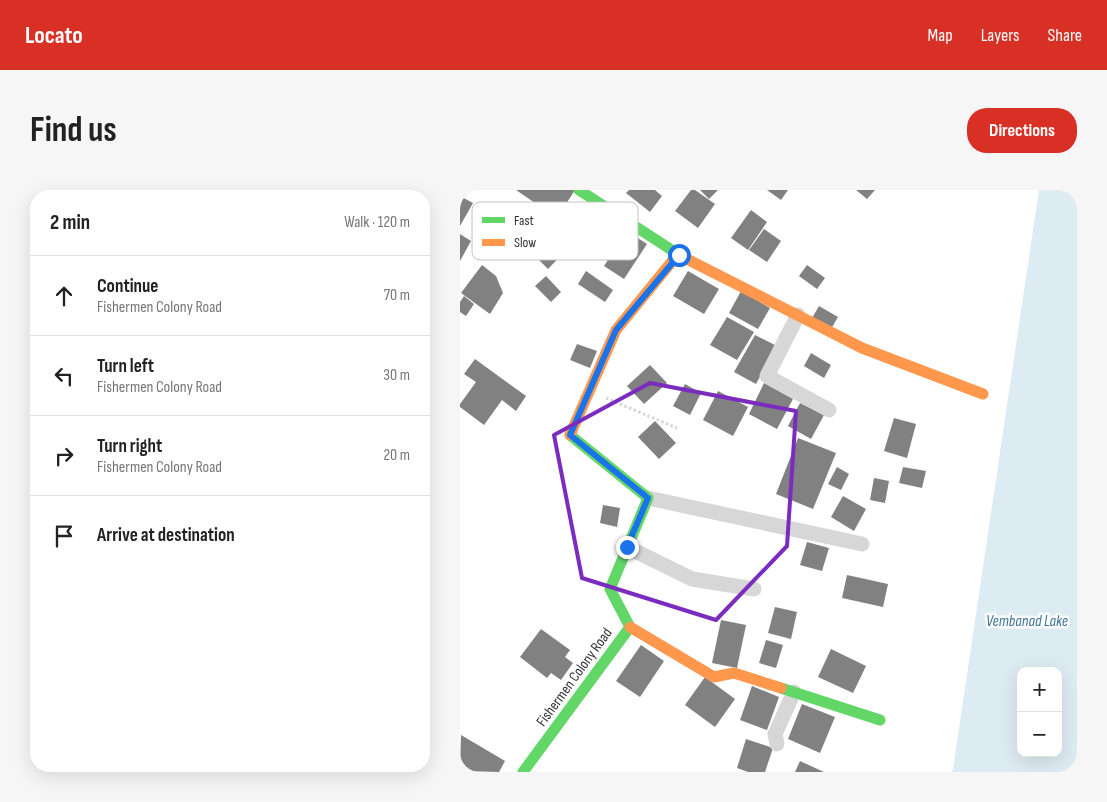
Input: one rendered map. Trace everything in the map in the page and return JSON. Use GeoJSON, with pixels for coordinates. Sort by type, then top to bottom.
{"type":"FeatureCollection","features":[{"type":"Feature","properties":{"kind":"street"},"geometry":{"type":"LineString","coordinates":[[580,190],[598,202]]}},
{"type":"Feature","properties":{"kind":"street"},"geometry":{"type":"LineString","coordinates":[[638,228],[679,255],[862,348],[983,394]]}},
{"type":"Feature","properties":{"kind":"street"},"geometry":{"type":"LineString","coordinates":[[679,255],[616,330],[570,435],[648,498],[862,544]]}},
{"type":"Feature","properties":{"kind":"street"},"geometry":{"type":"LineString","coordinates":[[798,316],[767,376],[829,410]]}},
{"type":"Feature","properties":{"kind":"street","name":"Fishermen Colony Road"},"geometry":{"type":"LineString","coordinates":[[523,772],[630,627],[610,589],[648,498]]}},
{"type":"Feature","properties":{"kind":"street"},"geometry":{"type":"LineString","coordinates":[[627,547],[692,579],[754,589]]}},
{"type":"Feature","properties":{"kind":"street"},"geometry":{"type":"LineString","coordinates":[[630,627],[714,677],[734,673],[880,720]]}},
{"type":"Feature","properties":{"kind":"street"},"geometry":{"type":"LineString","coordinates":[[777,744],[775,734],[794,692]]}},
{"type":"Feature","properties":{"kind":"path"},"geometry":{"type":"LineString","coordinates":[[589,391],[677,428]]}},
{"type":"Feature","properties":{"kind":"highlighted area"},"geometry":{"type":"Polygon","coordinates":[[[650,383],[796,411],[787,546],[716,620],[582,578],[554,435],[650,383]]]}},
{"type":"Feature","properties":{"kind":"water","name":"Vembanad Lake"},"geometry":{"type":"Polygon","coordinates":[[[1039,190],[1077,190],[1077,772],[951,772],[953,769],[1039,190]]]}},
{"type":"Feature","properties":{"kind":"building"},"geometry":{"type":"Polygon","coordinates":[[[516,190],[575,190],[567,202],[534,202],[516,190]]]}},
{"type":"Feature","properties":{"kind":"building"},"geometry":{"type":"Polygon","coordinates":[[[629,190],[655,190],[662,196],[650,212],[626,193],[629,190]]]}},
{"type":"Feature","properties":{"kind":"building"},"geometry":{"type":"Polygon","coordinates":[[[691,190],[695,190],[715,204],[698,228],[675,211],[691,190]]]}},
{"type":"Feature","properties":{"kind":"building"},"geometry":{"type":"Polygon","coordinates":[[[700,190],[718,190],[709,199],[700,190]]]}},
{"type":"Feature","properties":{"kind":"building"},"geometry":{"type":"Polygon","coordinates":[[[767,190],[788,190],[781,200],[767,190]]]}},
{"type":"Feature","properties":{"kind":"building"},"geometry":{"type":"Polygon","coordinates":[[[856,190],[875,190],[867,199],[856,190]]]}},
{"type":"Feature","properties":{"kind":"building"},"geometry":{"type":"Polygon","coordinates":[[[460,196],[472,202],[472,205],[460,226],[460,196]]]}},
{"type":"Feature","properties":{"kind":"building"},"geometry":{"type":"Polygon","coordinates":[[[751,210],[767,222],[748,250],[731,238],[751,210]]]}},
{"type":"Feature","properties":{"kind":"building"},"geometry":{"type":"Polygon","coordinates":[[[764,229],[781,241],[767,262],[749,250],[764,229]]]}},
{"type":"Feature","properties":{"kind":"building"},"geometry":{"type":"Polygon","coordinates":[[[460,234],[471,241],[460,261],[460,234]]]}},
{"type":"Feature","properties":{"kind":"building"},"geometry":{"type":"Polygon","coordinates":[[[638,238],[647,244],[638,258],[638,238]]]}},
{"type":"Feature","properties":{"kind":"building"},"geometry":{"type":"Polygon","coordinates":[[[539,260],[557,260],[548,269],[539,260]]]}},
{"type":"Feature","properties":{"kind":"building"},"geometry":{"type":"Polygon","coordinates":[[[608,260],[636,260],[624,279],[604,266],[608,260]]]}},
{"type":"Feature","properties":{"kind":"building"},"geometry":{"type":"Polygon","coordinates":[[[482,265],[496,276],[503,293],[490,314],[461,293],[482,265]]]}},
{"type":"Feature","properties":{"kind":"building"},"geometry":{"type":"Polygon","coordinates":[[[807,265],[825,278],[817,289],[799,276],[807,265]]]}},
{"type":"Feature","properties":{"kind":"building"},"geometry":{"type":"Polygon","coordinates":[[[586,271],[613,290],[605,302],[578,284],[586,271]]]}},
{"type":"Feature","properties":{"kind":"building"},"geometry":{"type":"Polygon","coordinates":[[[688,271],[719,289],[704,314],[673,296],[688,271]]]}},
{"type":"Feature","properties":{"kind":"building"},"geometry":{"type":"Polygon","coordinates":[[[546,276],[561,292],[551,302],[535,286],[546,276]]]}},
{"type":"Feature","properties":{"kind":"building"},"geometry":{"type":"Polygon","coordinates":[[[741,291],[770,308],[758,329],[729,313],[741,291]]]}},
{"type":"Feature","properties":{"kind":"building"},"geometry":{"type":"Polygon","coordinates":[[[464,296],[474,304],[466,316],[460,312],[460,302],[464,296]]]}},
{"type":"Feature","properties":{"kind":"building"},"geometry":{"type":"Polygon","coordinates":[[[819,306],[838,317],[831,329],[812,318],[819,306]]]}},
{"type":"Feature","properties":{"kind":"building"},"geometry":{"type":"Polygon","coordinates":[[[727,317],[754,332],[737,360],[710,345],[727,317]]]}},
{"type":"Feature","properties":{"kind":"building"},"geometry":{"type":"Polygon","coordinates":[[[755,335],[777,346],[756,384],[734,372],[755,335]]]}},
{"type":"Feature","properties":{"kind":"building"},"geometry":{"type":"Polygon","coordinates":[[[577,344],[597,351],[590,368],[570,360],[577,344]]]}},
{"type":"Feature","properties":{"kind":"building"},"geometry":{"type":"Polygon","coordinates":[[[811,353],[831,365],[824,378],[804,366],[811,353]]]}},
{"type":"Feature","properties":{"kind":"building"},"geometry":{"type":"Polygon","coordinates":[[[475,359],[526,396],[516,411],[502,400],[484,425],[460,407],[460,404],[476,382],[464,374],[475,359]]]}},
{"type":"Feature","properties":{"kind":"building"},"geometry":{"type":"Polygon","coordinates":[[[650,365],[667,383],[644,404],[627,386],[650,365]]]}},
{"type":"Feature","properties":{"kind":"building"},"geometry":{"type":"Polygon","coordinates":[[[764,383],[793,399],[777,429],[749,414],[764,383]]]}},
{"type":"Feature","properties":{"kind":"building"},"geometry":{"type":"Polygon","coordinates":[[[685,384],[701,393],[690,415],[673,406],[685,384]]]}},
{"type":"Feature","properties":{"kind":"building"},"geometry":{"type":"Polygon","coordinates":[[[718,391],[748,407],[733,436],[703,420],[718,391]]]}},
{"type":"Feature","properties":{"kind":"building"},"geometry":{"type":"Polygon","coordinates":[[[800,403],[824,415],[811,439],[788,426],[800,403]]]}},
{"type":"Feature","properties":{"kind":"building"},"geometry":{"type":"Polygon","coordinates":[[[894,418],[916,424],[907,458],[884,451],[894,418]]]}},
{"type":"Feature","properties":{"kind":"building"},"geometry":{"type":"Polygon","coordinates":[[[655,421],[676,443],[659,459],[638,437],[655,421]]]}},
{"type":"Feature","properties":{"kind":"building"},"geometry":{"type":"Polygon","coordinates":[[[798,438],[836,453],[813,509],[776,494],[798,438]]]}},
{"type":"Feature","properties":{"kind":"building"},"geometry":{"type":"Polygon","coordinates":[[[837,467],[849,474],[841,490],[828,484],[837,467]]]}},
{"type":"Feature","properties":{"kind":"building"},"geometry":{"type":"Polygon","coordinates":[[[903,467],[926,471],[922,488],[899,483],[903,467]]]}},
{"type":"Feature","properties":{"kind":"building"},"geometry":{"type":"Polygon","coordinates":[[[874,478],[889,481],[885,503],[870,500],[874,478]]]}},
{"type":"Feature","properties":{"kind":"building"},"geometry":{"type":"Polygon","coordinates":[[[843,496],[866,509],[854,531],[831,517],[843,496]]]}},
{"type":"Feature","properties":{"kind":"building"},"geometry":{"type":"Polygon","coordinates":[[[603,505],[620,508],[617,527],[600,523],[603,505]]]}},
{"type":"Feature","properties":{"kind":"building"},"geometry":{"type":"Polygon","coordinates":[[[807,542],[829,548],[822,571],[800,565],[807,542]]]}},
{"type":"Feature","properties":{"kind":"building"},"geometry":{"type":"Polygon","coordinates":[[[847,575],[888,584],[883,607],[842,598],[847,575]]]}},
{"type":"Feature","properties":{"kind":"building"},"geometry":{"type":"Polygon","coordinates":[[[775,607],[797,612],[791,639],[768,633],[775,607]]]}},
{"type":"Feature","properties":{"kind":"building"},"geometry":{"type":"Polygon","coordinates":[[[721,620],[746,625],[737,668],[712,663],[721,620]]]}},
{"type":"Feature","properties":{"kind":"building"},"geometry":{"type":"Polygon","coordinates":[[[541,629],[570,650],[565,657],[573,663],[561,680],[551,673],[547,678],[520,657],[541,629]]]}},
{"type":"Feature","properties":{"kind":"building"},"geometry":{"type":"Polygon","coordinates":[[[766,640],[783,645],[776,668],[759,663],[766,640]]]}},
{"type":"Feature","properties":{"kind":"building"},"geometry":{"type":"Polygon","coordinates":[[[641,645],[664,661],[640,697],[616,681],[641,645]]]}},
{"type":"Feature","properties":{"kind":"building"},"geometry":{"type":"Polygon","coordinates":[[[831,649],[866,666],[853,693],[818,677],[831,649]]]}},
{"type":"Feature","properties":{"kind":"building"},"geometry":{"type":"Polygon","coordinates":[[[705,677],[735,699],[715,727],[685,705],[705,677]]]}},
{"type":"Feature","properties":{"kind":"building"},"geometry":{"type":"Polygon","coordinates":[[[752,686],[779,697],[767,730],[740,720],[752,686]]]}},
{"type":"Feature","properties":{"kind":"building"},"geometry":{"type":"Polygon","coordinates":[[[802,704],[835,717],[820,753],[788,739],[802,704]]]}},
{"type":"Feature","properties":{"kind":"building"},"geometry":{"type":"Polygon","coordinates":[[[461,735],[505,761],[499,772],[460,771],[461,735]]]}},
{"type":"Feature","properties":{"kind":"building"},"geometry":{"type":"Polygon","coordinates":[[[746,739],[773,748],[765,772],[748,772],[737,768],[746,739]]]}},
{"type":"Feature","properties":{"kind":"building"},"geometry":{"type":"Polygon","coordinates":[[[800,761],[824,772],[795,772],[800,761]]]}},
{"type":"Feature","properties":{"kind":"traffic: fast"},"geometry":{"type":"LineString","coordinates":[[579,190],[598,202]]}},
{"type":"Feature","properties":{"kind":"traffic: fast"},"geometry":{"type":"LineString","coordinates":[[638,228],[678,254]]}},
{"type":"Feature","properties":{"kind":"traffic: fast"},"geometry":{"type":"LineString","coordinates":[[523,772],[630,627],[610,589],[648,498],[570,435]]}},
{"type":"Feature","properties":{"kind":"traffic: fast"},"geometry":{"type":"LineString","coordinates":[[781,688],[880,720]]}},
{"type":"Feature","properties":{"kind":"traffic: slow"},"geometry":{"type":"LineString","coordinates":[[570,435],[616,330],[678,254]]}},
{"type":"Feature","properties":{"kind":"traffic: slow"},"geometry":{"type":"LineString","coordinates":[[679,255],[862,348],[983,394]]}},
{"type":"Feature","properties":{"kind":"traffic: slow"},"geometry":{"type":"LineString","coordinates":[[630,627],[714,677],[734,673],[781,688]]}},
{"type":"Feature","properties":{"kind":"route"},"geometry":{"type":"LineString","coordinates":[[627,547],[648,498],[570,435],[616,330],[679,255]]}}]}
